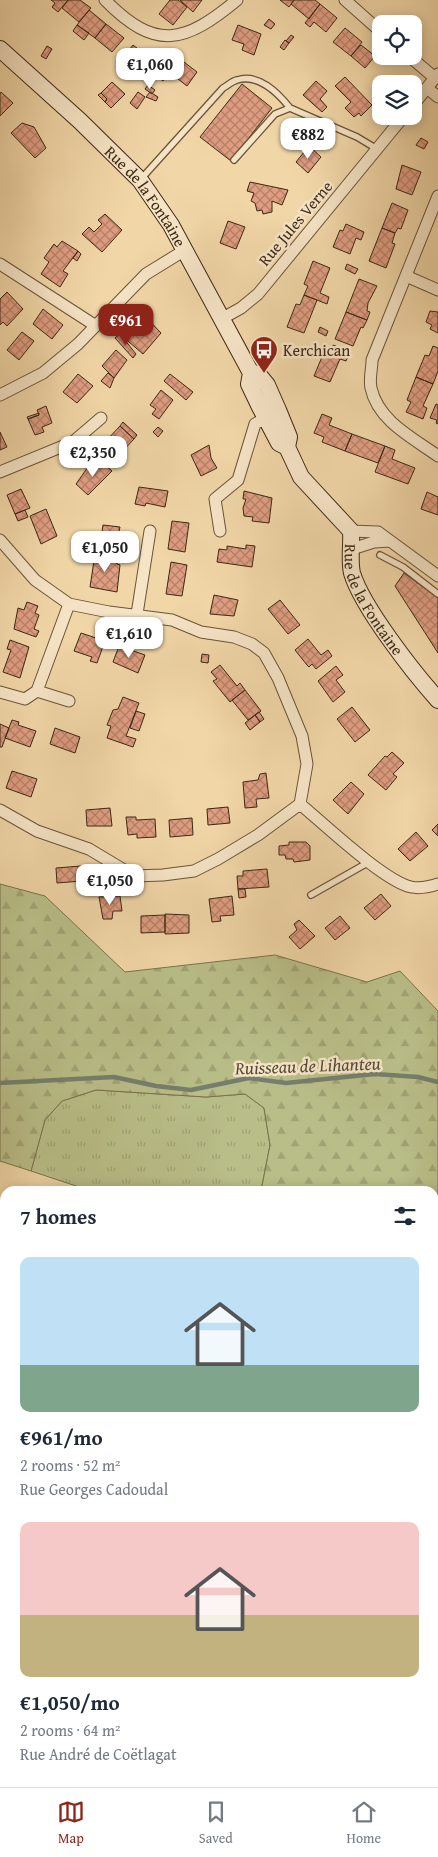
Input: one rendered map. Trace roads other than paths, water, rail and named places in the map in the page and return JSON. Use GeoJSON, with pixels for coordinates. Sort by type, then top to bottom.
{"type":"FeatureCollection","features":[{"type":"Feature","properties":{"kind":"main road","name":"Rue de la Fontaine"},"geometry":{"type":"LineString","coordinates":[[0,49],[140,180],[160,207],[223,318],[251,373],[258,374],[264,381],[272,414],[289,437],[287,447],[301,476],[328,508],[351,531],[352,572],[368,605],[418,678],[438,700]]}},
{"type":"Feature","properties":{"kind":"street"},"geometry":{"type":"LineString","coordinates":[[105,0],[132,25],[154,35],[181,36],[211,22],[237,0]]}},
{"type":"Feature","properties":{"kind":"street"},"geometry":{"type":"LineString","coordinates":[[345,0],[372,24]]}},
{"type":"Feature","properties":{"kind":"street"},"geometry":{"type":"LineString","coordinates":[[421,65],[436,76],[422,93]]}},
{"type":"Feature","properties":{"kind":"street"},"geometry":{"type":"LineString","coordinates":[[426,88],[438,97]]}},
{"type":"Feature","properties":{"kind":"street","name":"Rue Jules Verne"},"geometry":{"type":"LineString","coordinates":[[223,318],[241,308],[258,294],[397,125]]}},
{"type":"Feature","properties":{"kind":"street"},"geometry":{"type":"LineString","coordinates":[[438,196],[372,360],[370,386],[378,408],[392,423],[438,456]]}},
{"type":"Feature","properties":{"kind":"street"},"geometry":{"type":"LineString","coordinates":[[0,395],[43,373],[78,344],[146,274],[185,250]]}},
{"type":"Feature","properties":{"kind":"street"},"geometry":{"type":"LineString","coordinates":[[0,264],[96,326]]}},
{"type":"Feature","properties":{"kind":"street"},"geometry":{"type":"LineString","coordinates":[[406,276],[438,290]]}},
{"type":"Feature","properties":{"kind":"street"},"geometry":{"type":"LineString","coordinates":[[220,531],[215,499],[238,480],[255,424],[272,414]]}},
{"type":"Feature","properties":{"kind":"street"},"geometry":{"type":"LineString","coordinates":[[0,472],[73,442],[101,418]]}},
{"type":"Feature","properties":{"kind":"street"},"geometry":{"type":"LineString","coordinates":[[137,614],[150,531]]}},
{"type":"Feature","properties":{"kind":"street"},"geometry":{"type":"LineString","coordinates":[[351,531],[378,532],[438,576]]}},
{"type":"Feature","properties":{"kind":"street"},"geometry":{"type":"LineString","coordinates":[[0,540],[35,580],[70,604],[109,612],[137,614],[172,620],[201,632],[234,637],[252,644],[264,653],[278,678],[302,736],[307,764],[300,804],[258,835],[194,871],[153,876],[134,876],[89,848],[36,831],[0,810]]}},
{"type":"Feature","properties":{"kind":"street"},"geometry":{"type":"LineString","coordinates":[[352,549],[374,542],[390,541]]}},
{"type":"Feature","properties":{"kind":"street"},"geometry":{"type":"LineString","coordinates":[[0,692],[25,699],[37,691],[70,604]]}},
{"type":"Feature","properties":{"kind":"street"},"geometry":{"type":"LineString","coordinates":[[37,691],[69,701]]}},
{"type":"Feature","properties":{"kind":"street"},"geometry":{"type":"LineString","coordinates":[[300,804],[369,862],[398,882],[412,887],[426,887],[438,884]]}},
{"type":"Feature","properties":{"kind":"lane"},"geometry":{"type":"LineString","coordinates":[[140,180],[223,88],[237,80],[255,81],[271,87],[278,92],[290,108],[357,137],[377,149]]}},
{"type":"Feature","properties":{"kind":"lane"},"geometry":{"type":"LineString","coordinates":[[234,160],[276,114],[290,108]]}},
{"type":"Feature","properties":{"kind":"lane"},"geometry":{"type":"LineString","coordinates":[[380,555],[438,594]]}},
{"type":"Feature","properties":{"kind":"lane"},"geometry":{"type":"LineString","coordinates":[[311,895],[369,862]]}},
{"type":"Feature","properties":{"kind":"waterway","name":"Ruisseau de Lihanteu"},"geometry":{"type":"LineString","coordinates":[[0,1083],[114,1077],[156,1086],[191,1090],[249,1078],[286,1083],[375,1074],[418,1077],[438,1082]]}},
{"type":"Feature","properties":{"kind":"place","name":"Kerchican"},"geometry":{"type":"Point","coordinates":[264,374]}}]}
